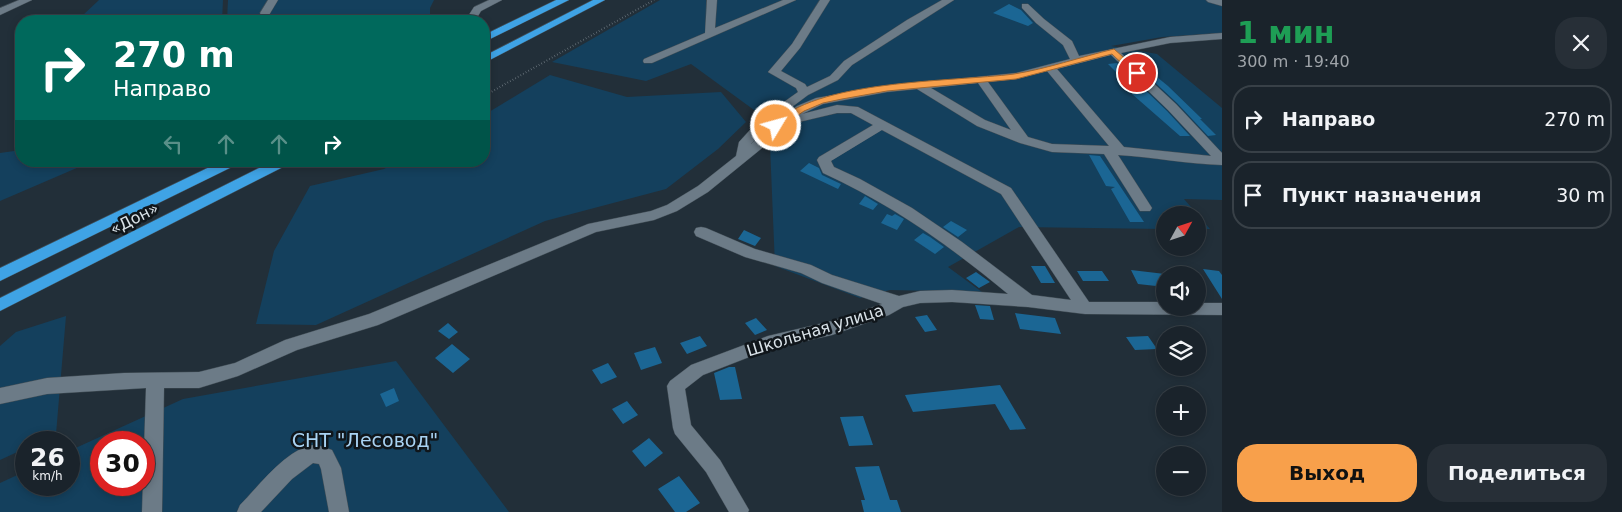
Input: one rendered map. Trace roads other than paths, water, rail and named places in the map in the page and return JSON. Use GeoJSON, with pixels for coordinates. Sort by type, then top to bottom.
{"type":"FeatureCollection","features":[{"type":"Feature","properties":{"kind":"highway"},"geometry":{"type":"LineString","coordinates":[[490,36],[564,0]]}},
{"type":"Feature","properties":{"kind":"highway"},"geometry":{"type":"LineString","coordinates":[[490,57],[600,0]]}},
{"type":"Feature","properties":{"kind":"highway","name":"«Дон»"},"geometry":{"type":"LineString","coordinates":[[0,275],[220,167]]}},
{"type":"Feature","properties":{"kind":"highway","name":"«Дон»"},"geometry":{"type":"LineString","coordinates":[[0,305],[272,167]]}},
{"type":"Feature","properties":{"kind":"street"},"geometry":{"type":"LineString","coordinates":[[0,12],[26,0]]}},
{"type":"Feature","properties":{"kind":"street"},"geometry":{"type":"LineString","coordinates":[[265,13],[273,0]]}},
{"type":"Feature","properties":{"kind":"street"},"geometry":{"type":"LineString","coordinates":[[474,15],[477,9],[498,0]]}},
{"type":"Feature","properties":{"kind":"street"},"geometry":{"type":"LineString","coordinates":[[710,34],[712,0]]}},
{"type":"Feature","properties":{"kind":"street"},"geometry":{"type":"LineString","coordinates":[[648,61],[774,4],[792,0]]}},
{"type":"Feature","properties":{"kind":"street"},"geometry":{"type":"LineString","coordinates":[[804,93],[801,86],[774,72],[796,46],[825,0]]}},
{"type":"Feature","properties":{"kind":"street"},"geometry":{"type":"LineString","coordinates":[[742,157],[745,142],[764,122],[804,93],[834,78],[848,63],[949,0]]}},
{"type":"Feature","properties":{"kind":"street"},"geometry":{"type":"LineString","coordinates":[[1212,0],[1222,3]]}},
{"type":"Feature","properties":{"kind":"street"},"geometry":{"type":"LineString","coordinates":[[1025,6],[1040,22],[1068,43],[1076,61]]}},
{"type":"Feature","properties":{"kind":"street"},"geometry":{"type":"LineString","coordinates":[[0,396],[48,386],[199,380],[238,369],[291,345],[332,330],[372,320],[593,228],[654,215],[672,208],[703,189],[763,141],[776,126],[800,109],[820,101],[887,88],[1016,76],[1114,51],[1170,40],[1222,36]]}},
{"type":"Feature","properties":{"kind":"street"},"geometry":{"type":"LineString","coordinates":[[1114,51],[1172,107],[1222,161]]}},
{"type":"Feature","properties":{"kind":"street"},"geometry":{"type":"LineString","coordinates":[[1050,68],[1114,151],[1145,208]]}},
{"type":"Feature","properties":{"kind":"street"},"geometry":{"type":"LineString","coordinates":[[981,80],[1024,140]]}},
{"type":"Feature","properties":{"kind":"street"},"geometry":{"type":"LineString","coordinates":[[920,86],[981,123],[1024,140],[1052,148],[1152,153],[1195,160],[1222,161]]}},
{"type":"Feature","properties":{"kind":"street"},"geometry":{"type":"LineString","coordinates":[[776,126],[799,118],[837,110],[854,110],[1006,191],[1085,308]]}},
{"type":"Feature","properties":{"kind":"street"},"geometry":{"type":"LineString","coordinates":[[883,124],[824,160],[828,170],[888,200],[928,225],[1028,301]]}},
{"type":"Feature","properties":{"kind":"street"},"geometry":{"type":"LineString","coordinates":[[700,232],[750,253],[806,268],[835,282],[899,302]]}},
{"type":"Feature","properties":{"kind":"street","name":"Школьная улица"},"geometry":{"type":"LineString","coordinates":[[739,510],[713,466],[682,428],[676,386],[697,370],[768,343],[832,328],[883,312],[899,302],[920,297],[952,296],[1028,301],[1085,308],[1222,309]]}},
{"type":"Feature","properties":{"kind":"street"},"geometry":{"type":"LineString","coordinates":[[152,512],[155,381]]}},
{"type":"Feature","properties":{"kind":"street"},"geometry":{"type":"LineString","coordinates":[[248,512],[298,462],[310,454],[317,454],[325,456],[331,468],[339,512]]}},
{"type":"Feature","properties":{"kind":"park label","name":"СНТ \"Лесовод\""},"geometry":{"type":"Point","coordinates":[365,440]}}]}
